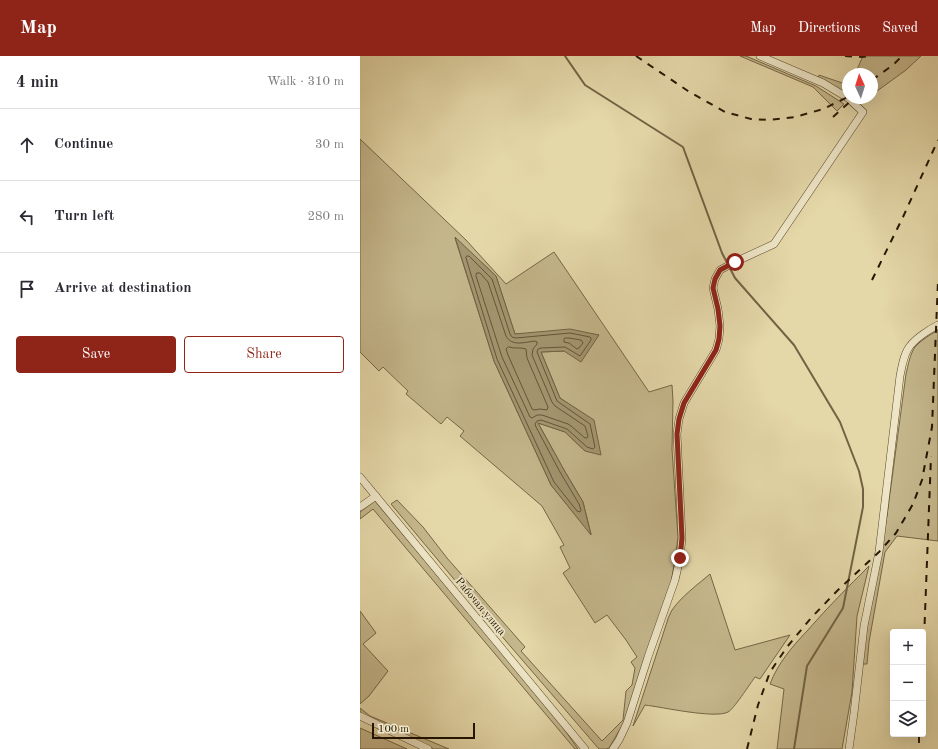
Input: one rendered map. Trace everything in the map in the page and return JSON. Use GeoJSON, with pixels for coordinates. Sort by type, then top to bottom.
{"type":"FeatureCollection","features":[{"type":"Feature","properties":{"kind":"street"},"geometry":{"type":"LineString","coordinates":[[760,56],[823,83],[842,94]]}},
{"type":"Feature","properties":{"kind":"street"},"geometry":{"type":"LineString","coordinates":[[613,749],[627,723],[675,580],[680,558],[682,538],[677,434],[679,419],[684,403],[716,350],[719,339],[720,326],[718,309],[713,288],[715,279],[720,270],[774,244],[863,112],[854,104]]}},
{"type":"Feature","properties":{"kind":"street"},"geometry":{"type":"LineString","coordinates":[[849,749],[864,626],[879,552],[900,376],[905,356],[910,346],[938,324]]}},
{"type":"Feature","properties":{"kind":"street","name":"Рабочая улица"},"geometry":{"type":"LineString","coordinates":[[360,477],[585,749]]}},
{"type":"Feature","properties":{"kind":"street"},"geometry":{"type":"LineString","coordinates":[[360,507],[376,496]]}},
{"type":"Feature","properties":{"kind":"street"},"geometry":{"type":"LineString","coordinates":[[360,716],[428,749]]}},
{"type":"Feature","properties":{"kind":"shaded area"},"geometry":{"type":"Polygon","coordinates":[[[740,56],[746,56],[816,86],[844,104],[837,111],[813,87],[740,56]]]}},
{"type":"Feature","properties":{"kind":"shaded area"},"geometry":{"type":"Polygon","coordinates":[[[863,56],[921,56],[906,70],[878,90],[878,68],[858,68],[863,56]]]}},
{"type":"Feature","properties":{"kind":"shaded area"},"geometry":{"type":"Polygon","coordinates":[[[819,75],[842,83],[842,91],[818,78],[819,75]]]}},
{"type":"Feature","properties":{"kind":"shaded area"},"geometry":{"type":"Polygon","coordinates":[[[360,139],[466,240],[506,284],[554,252],[649,392],[672,385],[672,449],[678,538],[671,584],[626,719],[609,748],[599,749],[391,504],[397,500],[423,527],[447,558],[525,647],[521,651],[602,741],[623,720],[626,691],[632,685],[635,668],[631,662],[637,657],[607,615],[595,623],[563,573],[570,568],[560,547],[564,545],[542,506],[460,436],[464,431],[447,417],[441,424],[406,394],[408,391],[383,367],[379,371],[360,352],[360,139]],[[455,238],[494,361],[551,485],[591,534],[583,502],[538,423],[565,432],[585,451],[594,421],[560,398],[541,352],[564,351],[599,335],[515,334],[496,276],[455,238]]]}},
{"type":"Feature","properties":{"kind":"shaded area"},"geometry":{"type":"Polygon","coordinates":[[[938,330],[938,541],[897,536],[885,552],[869,642],[867,664],[862,664],[867,609],[887,516],[906,374],[910,357],[915,347],[938,330]]]}},
{"type":"Feature","properties":{"kind":"shaded area"},"geometry":{"type":"Polygon","coordinates":[[[375,501],[557,719],[578,749],[575,749],[373,509],[360,519],[360,512],[375,501]]]}},
{"type":"Feature","properties":{"kind":"shaded area"},"geometry":{"type":"Polygon","coordinates":[[[869,566],[857,616],[852,692],[842,749],[777,749],[784,689],[770,684],[773,676],[781,662],[796,643],[869,566]]]}},
{"type":"Feature","properties":{"kind":"shaded area"},"geometry":{"type":"Polygon","coordinates":[[[710,574],[735,650],[790,635],[760,679],[755,677],[728,712],[712,714],[688,712],[645,705],[633,726],[672,610],[685,595],[710,574]]]}},
{"type":"Feature","properties":{"kind":"shaded area"},"geometry":{"type":"Polygon","coordinates":[[[360,611],[376,633],[363,644],[388,671],[369,696],[360,704],[360,611]]]}},
{"type":"Feature","properties":{"kind":"shaded area"},"geometry":{"type":"Polygon","coordinates":[[[360,708],[370,716],[449,749],[434,749],[375,721],[360,712],[360,708]]]}},
{"type":"Feature","properties":{"kind":"shaded area"},"geometry":{"type":"Polygon","coordinates":[[[360,728],[407,749],[360,749],[360,728]]]}},
{"type":"Feature","properties":{"kind":"water"},"geometry":{"type":"Polygon","coordinates":[[[455,237],[496,276],[515,334],[570,329],[599,335],[581,362],[564,351],[541,352],[560,398],[594,420],[601,455],[585,451],[565,432],[538,423],[583,502],[591,535],[551,485],[494,361],[455,237]]]}},
{"type":"Feature","properties":{"kind":"waterway"},"geometry":{"type":"LineString","coordinates":[[565,56],[585,85],[683,147],[722,253],[735,278],[794,345],[840,422],[859,471],[863,489],[863,507],[843,608],[807,666],[794,749]]}},
{"type":"Feature","properties":{"kind":"railway"},"geometry":{"type":"LineString","coordinates":[[636,56],[688,91],[725,112],[751,119],[769,120],[795,117],[823,109],[842,100]]}},
{"type":"Feature","properties":{"kind":"railway"},"geometry":{"type":"LineString","coordinates":[[845,56],[871,56]]}},
{"type":"Feature","properties":{"kind":"railway"},"geometry":{"type":"LineString","coordinates":[[878,76],[893,65],[902,56]]}},
{"type":"Feature","properties":{"kind":"railway"},"geometry":{"type":"LineString","coordinates":[[833,117],[847,104]]}},
{"type":"Feature","properties":{"kind":"railway"},"geometry":{"type":"LineString","coordinates":[[872,280],[938,140]]}},
{"type":"Feature","properties":{"kind":"railway"},"geometry":{"type":"LineString","coordinates":[[747,749],[758,705],[770,672],[787,647],[811,618],[837,591],[879,552],[896,533],[913,504],[922,480],[932,427],[938,281]]}},
{"type":"Feature","properties":{"kind":"railway"},"geometry":{"type":"LineString","coordinates":[[923,665],[931,456]]}},
{"type":"Feature","properties":{"kind":"railway"},"geometry":{"type":"LineString","coordinates":[[919,737],[919,743]]}},
{"type":"Feature","properties":{"kind":"route"},"geometry":{"type":"LineString","coordinates":[[680,558],[682,538],[677,434],[679,419],[684,403],[716,350],[719,339],[720,326],[718,309],[713,288],[715,279],[720,270],[735,262]]}}]}
